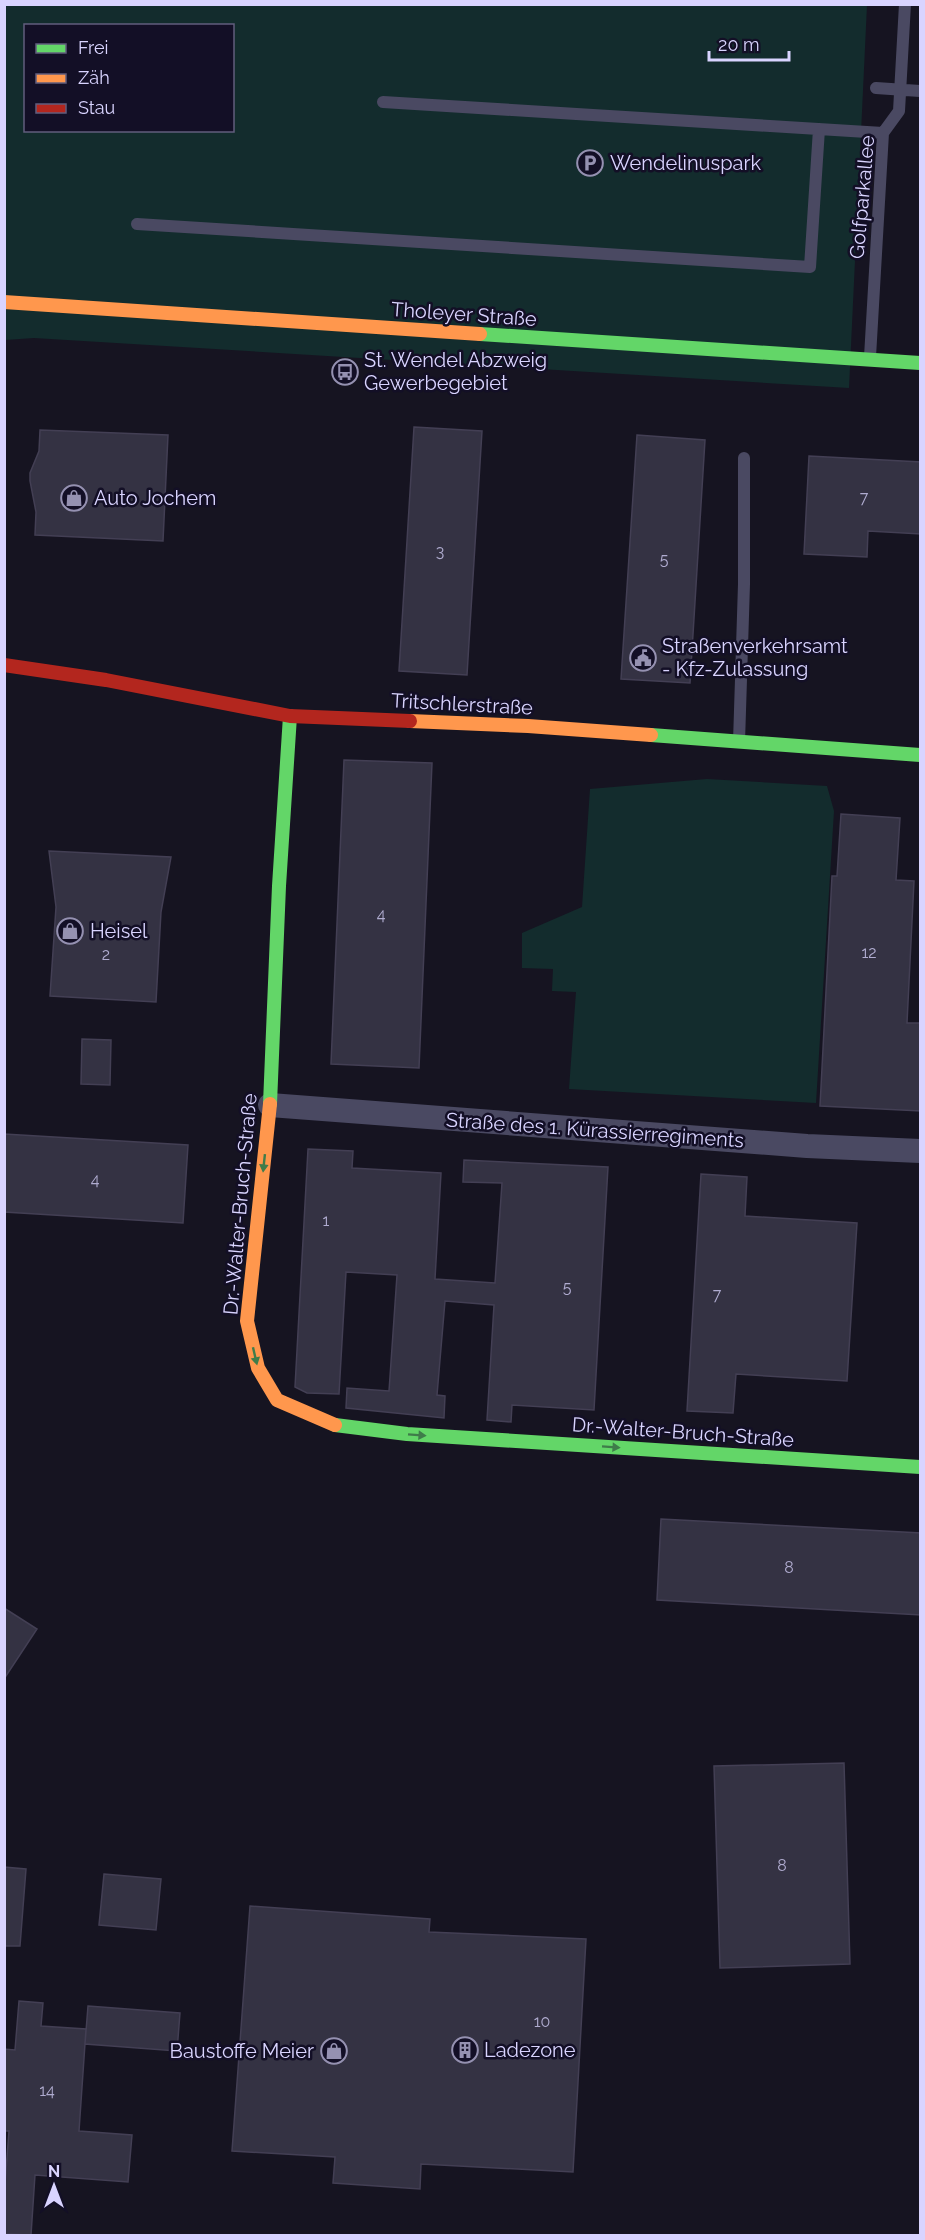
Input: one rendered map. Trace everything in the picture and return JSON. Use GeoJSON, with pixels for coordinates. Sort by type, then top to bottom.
{"type":"FeatureCollection","features":[{"type":"Feature","properties":{"kind":"street","name":"Tholeyer Straße"},"geometry":{"type":"LineString","coordinates":[[4,302],[921,363]]}},
{"type":"Feature","properties":{"kind":"street","name":"Tritschlerstraße"},"geometry":{"type":"LineString","coordinates":[[4,665],[106,680],[290,716],[528,726],[921,755]]}},
{"type":"Feature","properties":{"kind":"street","name":"Dr.-Walter-Bruch-Straße"},"geometry":{"type":"LineString","coordinates":[[290,716],[279,885],[270,1105],[247,1321],[258,1368],[278,1400],[333,1425],[407,1434],[921,1467]]}},
{"type":"Feature","properties":{"kind":"street","name":"Straße des 1. Kürassierregiments"},"geometry":{"type":"LineString","coordinates":[[270,1105],[807,1146],[921,1151]]}},
{"type":"Feature","properties":{"kind":"lane","name":"Golfparkallee"},"geometry":{"type":"LineString","coordinates":[[870,360],[883,133],[899,111],[905,4]]}},
{"type":"Feature","properties":{"kind":"lane"},"geometry":{"type":"LineString","coordinates":[[876,88],[921,91]]}},
{"type":"Feature","properties":{"kind":"lane"},"geometry":{"type":"LineString","coordinates":[[383,102],[883,133]]}},
{"type":"Feature","properties":{"kind":"lane"},"geometry":{"type":"LineString","coordinates":[[137,224],[810,267],[819,129]]}},
{"type":"Feature","properties":{"kind":"lane"},"geometry":{"type":"LineString","coordinates":[[739,742],[744,584],[744,458]]}},
{"type":"Feature","properties":{"kind":"green space"},"geometry":{"type":"Polygon","coordinates":[[[5,5],[867,5],[849,388],[34,338],[5,340],[5,5]]]}},
{"type":"Feature","properties":{"kind":"green space"},"geometry":{"type":"Polygon","coordinates":[[[707,779],[827,786],[834,811],[816,1103],[569,1089],[576,992],[552,991],[553,969],[522,968],[522,933],[582,907],[590,789],[707,779]]]}},
{"type":"Feature","properties":{"kind":"building"},"geometry":{"type":"Polygon","coordinates":[[[414,427],[482,431],[467,675],[399,671],[414,427]]]}},
{"type":"Feature","properties":{"kind":"building"},"geometry":{"type":"Polygon","coordinates":[[[40,430],[168,435],[163,541],[35,535],[36,512],[30,473],[39,451],[40,430]]]}},
{"type":"Feature","properties":{"kind":"building"},"geometry":{"type":"Polygon","coordinates":[[[637,435],[705,440],[690,683],[621,679],[637,435]]]}},
{"type":"Feature","properties":{"kind":"building"},"geometry":{"type":"Polygon","coordinates":[[[809,456],[921,462],[921,534],[868,531],[867,557],[804,554],[809,456]]]}},
{"type":"Feature","properties":{"kind":"building"},"geometry":{"type":"Polygon","coordinates":[[[344,760],[432,763],[419,1068],[331,1064],[344,760]]]}},
{"type":"Feature","properties":{"kind":"building"},"geometry":{"type":"Polygon","coordinates":[[[841,814],[900,818],[896,880],[914,881],[907,1023],[921,1023],[921,1111],[820,1106],[832,876],[837,876],[841,814]]]}},
{"type":"Feature","properties":{"kind":"building"},"geometry":{"type":"Polygon","coordinates":[[[49,851],[171,857],[161,912],[156,1002],[50,996],[56,907],[49,851]]]}},
{"type":"Feature","properties":{"kind":"building"},"geometry":{"type":"Polygon","coordinates":[[[82,1039],[111,1040],[110,1085],[81,1084],[82,1039]]]}},
{"type":"Feature","properties":{"kind":"building"},"geometry":{"type":"Polygon","coordinates":[[[4,1134],[188,1145],[183,1223],[4,1212],[4,1134]]]}},
{"type":"Feature","properties":{"kind":"building"},"geometry":{"type":"Polygon","coordinates":[[[308,1149],[353,1151],[352,1168],[441,1173],[435,1279],[495,1283],[502,1183],[463,1182],[464,1160],[608,1167],[594,1410],[512,1405],[511,1422],[487,1420],[494,1305],[445,1301],[437,1395],[445,1396],[444,1418],[346,1408],[347,1388],[389,1391],[397,1275],[346,1272],[339,1394],[307,1393],[295,1387],[308,1149]]]}},
{"type":"Feature","properties":{"kind":"building"},"geometry":{"type":"Polygon","coordinates":[[[701,1174],[747,1177],[745,1216],[857,1223],[847,1381],[736,1374],[733,1413],[687,1411],[701,1174]]]}},
{"type":"Feature","properties":{"kind":"building"},"geometry":{"type":"Polygon","coordinates":[[[661,1519],[921,1533],[921,1615],[657,1600],[661,1519]]]}},
{"type":"Feature","properties":{"kind":"building"},"geometry":{"type":"Polygon","coordinates":[[[4,1608],[37,1629],[4,1679],[4,1608]]]}},
{"type":"Feature","properties":{"kind":"building"},"geometry":{"type":"Polygon","coordinates":[[[844,1763],[850,1964],[720,1968],[714,1766],[844,1763]]]}},
{"type":"Feature","properties":{"kind":"building"},"geometry":{"type":"Polygon","coordinates":[[[4,1867],[26,1869],[20,1946],[4,1946],[4,1867]]]}},
{"type":"Feature","properties":{"kind":"building"},"geometry":{"type":"Polygon","coordinates":[[[104,1874],[161,1879],[156,1930],[99,1925],[104,1874]]]}},
{"type":"Feature","properties":{"kind":"building"},"geometry":{"type":"Polygon","coordinates":[[[250,1906],[430,1919],[429,1932],[586,1939],[573,2172],[421,2164],[420,2189],[333,2183],[335,2157],[232,2151],[250,1906]]]}},
{"type":"Feature","properties":{"kind":"building"},"geometry":{"type":"Polygon","coordinates":[[[19,2001],[43,2003],[41,2026],[86,2029],[79,2131],[132,2135],[128,2182],[35,2175],[31,2235],[4,2234],[4,2196],[9,2131],[4,2131],[4,2049],[15,2050],[19,2001]]]}},
{"type":"Feature","properties":{"kind":"building"},"geometry":{"type":"Polygon","coordinates":[[[88,2006],[180,2013],[177,2051],[85,2044],[88,2006]]]}},
{"type":"Feature","properties":{"kind":"traffic: fast"},"geometry":{"type":"LineString","coordinates":[[480,334],[920,363]]}},
{"type":"Feature","properties":{"kind":"traffic: fast"},"geometry":{"type":"LineString","coordinates":[[270,1104],[279,886],[290,716]]}},
{"type":"Feature","properties":{"kind":"traffic: fast"},"geometry":{"type":"LineString","coordinates":[[651,735],[920,755]]}},
{"type":"Feature","properties":{"kind":"traffic: fast"},"geometry":{"type":"LineString","coordinates":[[335,1425],[407,1434],[920,1467]]}},
{"type":"Feature","properties":{"kind":"traffic: slow"},"geometry":{"type":"LineString","coordinates":[[4,302],[480,334]]}},
{"type":"Feature","properties":{"kind":"traffic: slow"},"geometry":{"type":"LineString","coordinates":[[410,721],[528,726],[651,735]]}},
{"type":"Feature","properties":{"kind":"traffic: slow"},"geometry":{"type":"LineString","coordinates":[[270,1104],[247,1321],[258,1368],[277,1400],[335,1425]]}},
{"type":"Feature","properties":{"kind":"traffic: jam"},"geometry":{"type":"LineString","coordinates":[[4,665],[106,680],[290,716],[410,721]]}},
{"type":"Feature","properties":{"kind":"place","name":"Wendelinuspark"},"geometry":{"type":"Point","coordinates":[590,163]}},
{"type":"Feature","properties":{"kind":"place","name":"St. Wendel Abzweig Gewerbegebiet"},"geometry":{"type":"Point","coordinates":[345,372]}},
{"type":"Feature","properties":{"kind":"place","name":"Auto Jochem"},"geometry":{"type":"Point","coordinates":[74,498]}},
{"type":"Feature","properties":{"kind":"place","name":"Straßenverkehrsamt - Kfz-Zulassung"},"geometry":{"type":"Point","coordinates":[643,658]}},
{"type":"Feature","properties":{"kind":"place","name":"Heisel"},"geometry":{"type":"Point","coordinates":[70,931]}},
{"type":"Feature","properties":{"kind":"place","name":"Ladezone"},"geometry":{"type":"Point","coordinates":[465,2050]}},
{"type":"Feature","properties":{"kind":"place","name":"Baustoffe Meier"},"geometry":{"type":"Point","coordinates":[334,2051]}}]}
